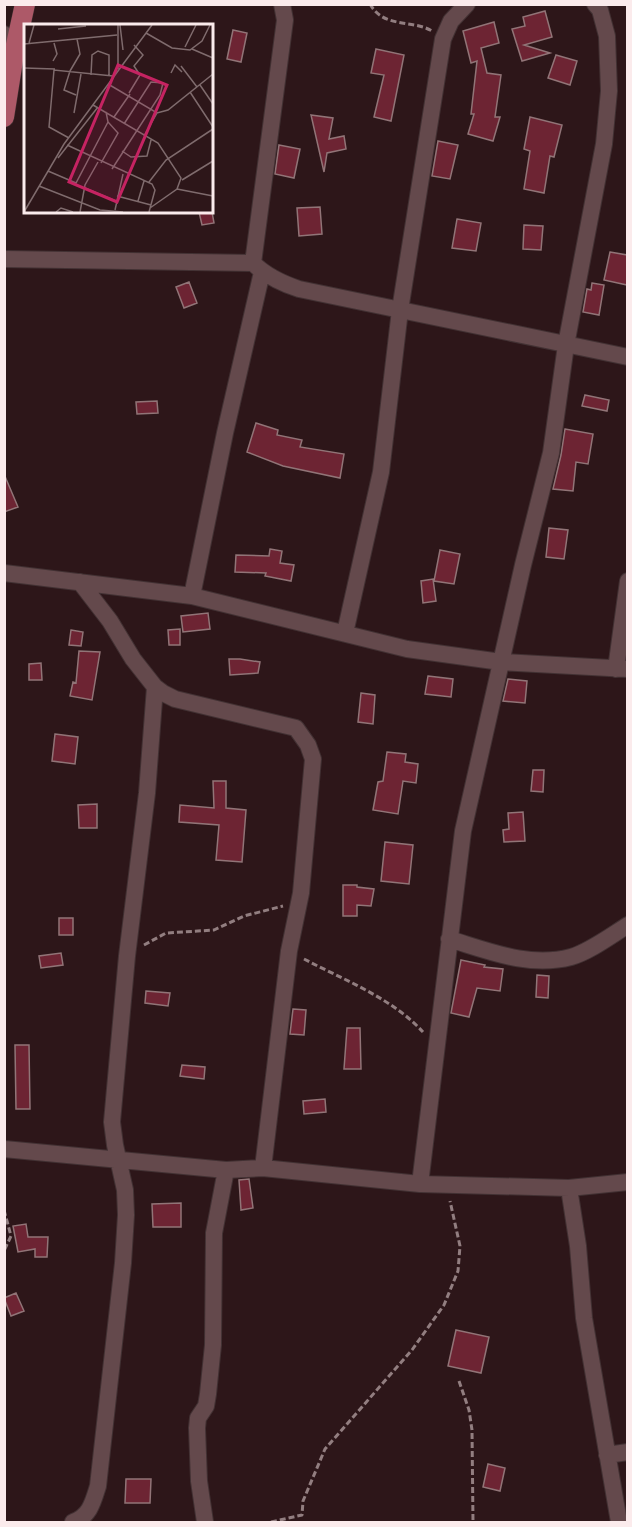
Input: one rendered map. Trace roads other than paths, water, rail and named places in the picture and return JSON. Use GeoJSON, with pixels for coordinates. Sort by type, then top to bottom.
{"type":"FeatureCollection","features":[{"type":"Feature","properties":{"kind":"main road"},"geometry":{"type":"LineString","coordinates":[[4,117],[25,4]]}},
{"type":"Feature","properties":{"kind":"street"},"geometry":{"type":"LineString","coordinates":[[192,596],[258,268],[285,20],[282,4]]}},
{"type":"Feature","properties":{"kind":"street"},"geometry":{"type":"LineString","coordinates":[[345,633],[381,472],[400,310],[443,39],[451,21],[467,4]]}},
{"type":"Feature","properties":{"kind":"street"},"geometry":{"type":"LineString","coordinates":[[420,1184],[463,831],[551,453],[566,345],[604,144],[609,91],[607,36],[600,10],[595,4]]}},
{"type":"Feature","properties":{"kind":"street"},"geometry":{"type":"LineString","coordinates":[[4,34],[14,54]]}},
{"type":"Feature","properties":{"kind":"street"},"geometry":{"type":"LineString","coordinates":[[4,260],[258,268],[279,282],[298,289],[627,357]]}},
{"type":"Feature","properties":{"kind":"street"},"geometry":{"type":"LineString","coordinates":[[4,573],[192,596],[407,648],[501,662],[622,669],[627,581]]}},
{"type":"Feature","properties":{"kind":"street"},"geometry":{"type":"LineString","coordinates":[[80,582],[155,687],[175,699],[296,728],[303,736],[313,759],[301,893],[289,951],[263,1168]]}},
{"type":"Feature","properties":{"kind":"street"},"geometry":{"type":"LineString","coordinates":[[73,1522],[85,1516],[92,1508],[98,1486],[123,1263],[125,1190],[112,1122],[127,956],[147,792],[155,687]]}},
{"type":"Feature","properties":{"kind":"street"},"geometry":{"type":"LineString","coordinates":[[449,939],[517,960],[554,960],[573,956],[627,925]]}},
{"type":"Feature","properties":{"kind":"street"},"geometry":{"type":"LineString","coordinates":[[4,1149],[225,1170],[263,1168],[420,1184],[569,1188],[627,1182]]}},
{"type":"Feature","properties":{"kind":"street"},"geometry":{"type":"LineString","coordinates":[[205,1522],[199,1481],[197,1428],[198,1418],[206,1406],[208,1394],[213,1345],[214,1233],[225,1170]]}},
{"type":"Feature","properties":{"kind":"street"},"geometry":{"type":"LineString","coordinates":[[569,1188],[578,1246],[584,1318],[607,1455],[614,1522]]}},
{"type":"Feature","properties":{"kind":"street"},"geometry":{"type":"LineString","coordinates":[[607,1455],[627,1452]]}}]}
